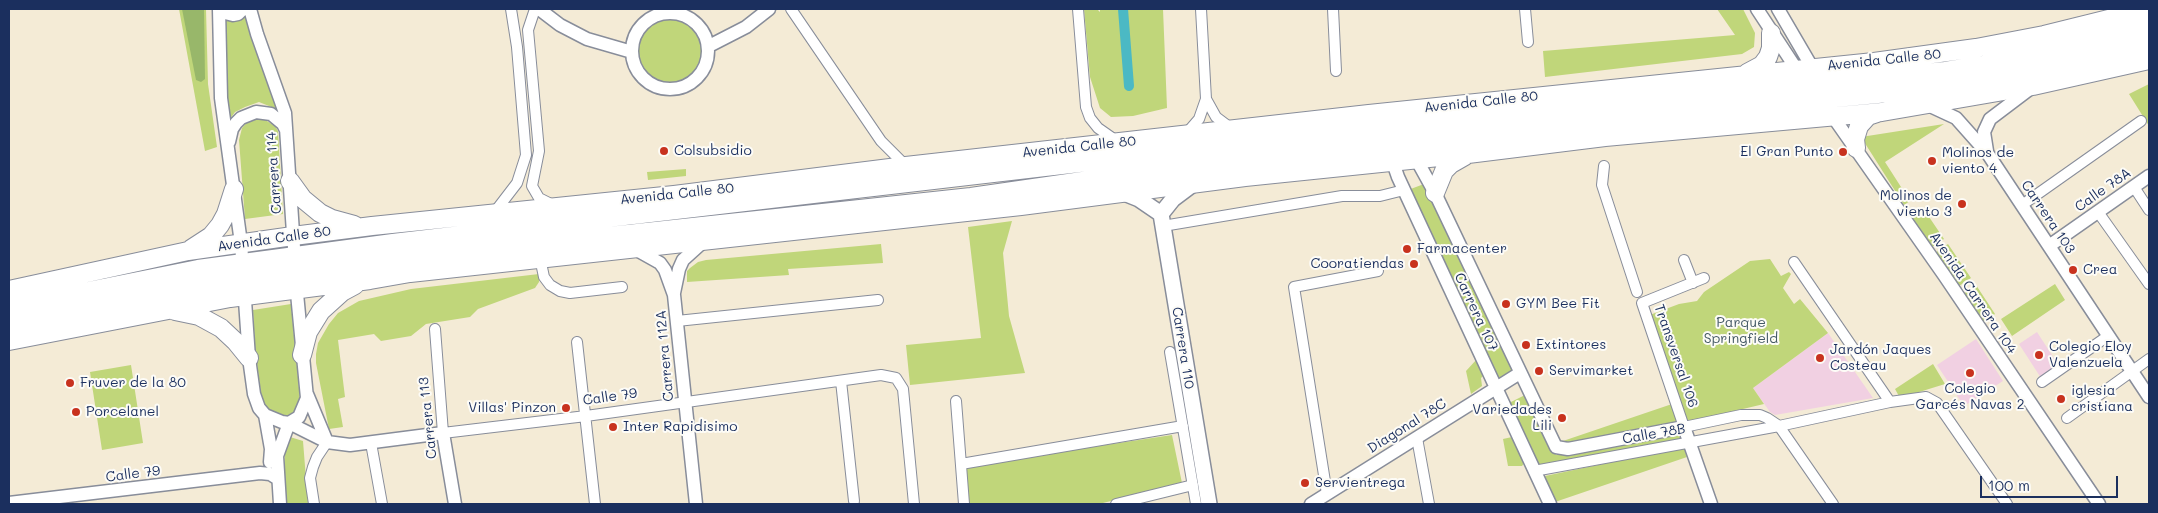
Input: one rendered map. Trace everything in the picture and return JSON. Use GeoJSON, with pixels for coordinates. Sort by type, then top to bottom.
{"type":"FeatureCollection","features":[{"type":"Feature","properties":{"kind":"highway","name":"Avenida Calle 80"},"geometry":{"type":"LineString","coordinates":[[1817,87],[1874,62],[1976,48],[2119,14],[2149,9]]}},
{"type":"Feature","properties":{"kind":"highway","name":"Avenida Calle 80"},"geometry":{"type":"LineString","coordinates":[[296,272],[470,233],[1394,145],[1945,71],[1983,65],[2149,26]]}},
{"type":"Feature","properties":{"kind":"highway"},"geometry":{"type":"LineString","coordinates":[[1744,74],[1762,65],[1768,57],[1771,48],[1771,33]]}},
{"type":"Feature","properties":{"kind":"highway","name":"Avenida Calle 80"},"geometry":{"type":"LineString","coordinates":[[9,324],[244,279],[496,247],[971,197],[1138,173],[1630,118],[1817,87],[1930,89],[2149,44]]}},
{"type":"Feature","properties":{"kind":"highway","name":"Avenida Calle 80"},"geometry":{"type":"LineString","coordinates":[[296,272],[370,280],[410,273],[540,258],[1021,206],[1245,177],[1394,145],[1418,160],[1605,137],[1882,112],[2033,86],[2149,60]]}},
{"type":"Feature","properties":{"kind":"highway","name":"Avenida Calle 80"},"geometry":{"type":"LineString","coordinates":[[9,290],[188,251],[293,236],[768,184],[906,166],[1233,129],[1795,69],[1817,87]]}},
{"type":"Feature","properties":{"kind":"highway"},"geometry":{"type":"LineString","coordinates":[[1856,148],[1855,139],[1859,126],[1868,116],[1882,112]]}},
{"type":"Feature","properties":{"kind":"highway"},"geometry":{"type":"LineString","coordinates":[[1605,137],[1630,118]]}},
{"type":"Feature","properties":{"kind":"highway"},"geometry":{"type":"LineString","coordinates":[[1435,193],[1444,171],[1451,164],[1468,154]]}},
{"type":"Feature","properties":{"kind":"highway"},"geometry":{"type":"LineString","coordinates":[[1217,165],[1245,177]]}},
{"type":"Feature","properties":{"kind":"highway"},"geometry":{"type":"LineString","coordinates":[[290,181],[303,199],[320,213],[345,223],[372,226]]}},
{"type":"Feature","properties":{"kind":"highway"},"geometry":{"type":"LineString","coordinates":[[188,251],[205,240],[220,225],[226,214],[234,189]]}},
{"type":"Feature","properties":{"kind":"highway","name":"Avenida Calle 80"},"geometry":{"type":"LineString","coordinates":[[9,308],[198,268],[244,279]]}},
{"type":"Feature","properties":{"kind":"highway","name":"Avenida Calle 80"},"geometry":{"type":"LineString","coordinates":[[9,341],[154,312],[244,279]]}},
{"type":"Feature","properties":{"kind":"highway"},"geometry":{"type":"LineString","coordinates":[[302,355],[308,332],[321,311],[342,292],[370,280]]}},
{"type":"Feature","properties":{"kind":"highway"},"geometry":{"type":"LineString","coordinates":[[154,312],[184,312],[212,323],[236,342],[248,358]]}},
{"type":"Feature","properties":{"kind":"main road"},"geometry":{"type":"LineString","coordinates":[[1124,193],[1139,199],[1162,220],[1173,200],[1193,184]]}},
{"type":"Feature","properties":{"kind":"main road","name":"Carrera 110"},"geometry":{"type":"LineString","coordinates":[[1162,220],[1189,425],[1204,504]]}},
{"type":"Feature","properties":{"kind":"main road","name":"Carrera 110"},"geometry":{"type":"LineString","coordinates":[[1199,483],[1209,504]]}},
{"type":"Feature","properties":{"kind":"street"},"geometry":{"type":"LineString","coordinates":[[243,9],[238,14],[233,15],[220,9],[220,98],[229,145],[241,243],[248,358],[256,403],[265,415],[269,430],[272,456],[270,463],[260,473]]}},
{"type":"Feature","properties":{"kind":"street","name":"Carrera 114"},"geometry":{"type":"LineString","coordinates":[[250,9],[257,34],[283,105],[302,355],[307,392],[302,413],[289,423],[279,448],[278,479],[280,504]]}},
{"type":"Feature","properties":{"kind":"street"},"geometry":{"type":"LineString","coordinates":[[492,214],[516,183],[526,155],[517,47],[511,9]]}},
{"type":"Feature","properties":{"kind":"street"},"geometry":{"type":"LineString","coordinates":[[535,9],[528,30],[539,151],[532,186],[538,198],[559,207]]}},
{"type":"Feature","properties":{"kind":"street"},"geometry":{"type":"LineString","coordinates":[[539,9],[560,25],[587,39],[632,52]]}},
{"type":"Feature","properties":{"kind":"street"},"geometry":{"type":"LineString","coordinates":[[709,46],[736,33],[769,9]]}},
{"type":"Feature","properties":{"kind":"street"},"geometry":{"type":"LineString","coordinates":[[792,9],[881,141],[906,166]]}},
{"type":"Feature","properties":{"kind":"street"},"geometry":{"type":"LineString","coordinates":[[1078,9],[1086,107],[1090,118],[1098,128],[1118,142]]}},
{"type":"Feature","properties":{"kind":"street"},"geometry":{"type":"LineString","coordinates":[[1186,135],[1199,118],[1206,99],[1201,9]]}},
{"type":"Feature","properties":{"kind":"street"},"geometry":{"type":"LineString","coordinates":[[1334,9],[1336,71]]}},
{"type":"Feature","properties":{"kind":"street"},"geometry":{"type":"LineString","coordinates":[[1525,9],[1528,42]]}},
{"type":"Feature","properties":{"kind":"street"},"geometry":{"type":"LineString","coordinates":[[1757,9],[1795,69]]}},
{"type":"Feature","properties":{"kind":"street","name":"Avenida Carrera 104"},"geometry":{"type":"LineString","coordinates":[[1778,9],[1833,116],[2100,504]]}},
{"type":"Feature","properties":{"kind":"street"},"geometry":{"type":"LineString","coordinates":[[668,13],[679,14],[694,22],[705,35],[709,46],[709,56],[700,76],[692,83],[672,90],[660,89],[644,79],[634,64],[632,52],[633,40],[638,30],[646,21],[656,15],[668,13]]}},
{"type":"Feature","properties":{"kind":"street","name":"Carrera 103"},"geometry":{"type":"LineString","coordinates":[[1988,154],[1984,143],[1984,132],[1990,119],[2033,86]]}},
{"type":"Feature","properties":{"kind":"street"},"geometry":{"type":"LineString","coordinates":[[1206,99],[1216,117],[1233,129]]}},
{"type":"Feature","properties":{"kind":"street","name":"Carrera 103"},"geometry":{"type":"LineString","coordinates":[[1928,105],[1956,118],[1988,154],[2149,397]]}},
{"type":"Feature","properties":{"kind":"street"},"geometry":{"type":"LineString","coordinates":[[229,145],[232,129],[236,123],[256,112],[271,114],[283,124],[286,130]]}},
{"type":"Feature","properties":{"kind":"street"},"geometry":{"type":"LineString","coordinates":[[1369,114],[1394,145]]}},
{"type":"Feature","properties":{"kind":"street"},"geometry":{"type":"LineString","coordinates":[[2022,205],[2141,121]]}},
{"type":"Feature","properties":{"kind":"street","name":"Carrera 107"},"geometry":{"type":"LineString","coordinates":[[1394,145],[1404,190],[1550,504]]}},
{"type":"Feature","properties":{"kind":"street","name":"Carrera 107"},"geometry":{"type":"LineString","coordinates":[[1418,160],[1553,443],[1558,448]]}},
{"type":"Feature","properties":{"kind":"street","name":"Transversal 106"},"geometry":{"type":"LineString","coordinates":[[1604,166],[1602,185],[1637,292]]}},
{"type":"Feature","properties":{"kind":"street","name":"Calle 78A"},"geometry":{"type":"LineString","coordinates":[[2049,246],[2149,176]]}},
{"type":"Feature","properties":{"kind":"street"},"geometry":{"type":"LineString","coordinates":[[2134,187],[2149,210]]}},
{"type":"Feature","properties":{"kind":"street"},"geometry":{"type":"LineString","coordinates":[[1162,220],[1342,196],[1380,196],[1404,190]]}},
{"type":"Feature","properties":{"kind":"street"},"geometry":{"type":"LineString","coordinates":[[2098,212],[2149,284]]}},
{"type":"Feature","properties":{"kind":"street","name":"Carrera 112A"},"geometry":{"type":"LineString","coordinates":[[674,295],[679,269],[683,260],[704,240]]}},
{"type":"Feature","properties":{"kind":"street","name":"Carrera 112A"},"geometry":{"type":"LineString","coordinates":[[632,248],[660,263],[665,270],[674,295],[696,504]]}},
{"type":"Feature","properties":{"kind":"street"},"geometry":{"type":"LineString","coordinates":[[540,258],[544,277],[550,285],[560,291],[570,293],[622,287]]}},
{"type":"Feature","properties":{"kind":"street"},"geometry":{"type":"LineString","coordinates":[[1684,260],[1693,283],[1704,278]]}},
{"type":"Feature","properties":{"kind":"street"},"geometry":{"type":"LineString","coordinates":[[1794,262],[1890,402]]}},
{"type":"Feature","properties":{"kind":"street"},"geometry":{"type":"LineString","coordinates":[[1327,494],[1294,288],[1378,271]]}},
{"type":"Feature","properties":{"kind":"street","name":"Transversal 106"},"geometry":{"type":"LineString","coordinates":[[1693,283],[1642,303],[1711,504]]}},
{"type":"Feature","properties":{"kind":"street"},"geometry":{"type":"LineString","coordinates":[[677,321],[878,300]]}},
{"type":"Feature","properties":{"kind":"street","name":"Carrera 113"},"geometry":{"type":"LineString","coordinates":[[435,329],[443,433],[455,504]]}},
{"type":"Feature","properties":{"kind":"street"},"geometry":{"type":"LineString","coordinates":[[2042,382],[2108,336]]}},
{"type":"Feature","properties":{"kind":"street"},"geometry":{"type":"LineString","coordinates":[[577,342],[595,504]]}},
{"type":"Feature","properties":{"kind":"street","name":"Carrera 110"},"geometry":{"type":"LineString","coordinates":[[1170,352],[1189,425]]}},
{"type":"Feature","properties":{"kind":"street"},"geometry":{"type":"LineString","coordinates":[[2067,418],[2149,359]]}},
{"type":"Feature","properties":{"kind":"street","name":"Diagonal 78C"},"geometry":{"type":"LineString","coordinates":[[1311,504],[1520,373]]}},
{"type":"Feature","properties":{"kind":"street","name":"Calle 79"},"geometry":{"type":"LineString","coordinates":[[289,423],[327,442],[350,445],[586,416],[881,375],[896,378],[904,389],[914,504]]}},
{"type":"Feature","properties":{"kind":"street"},"geometry":{"type":"LineString","coordinates":[[841,381],[854,501]]}},
{"type":"Feature","properties":{"kind":"street"},"geometry":{"type":"LineString","coordinates":[[307,392],[327,442],[316,457],[310,478],[314,504]]}},
{"type":"Feature","properties":{"kind":"street","name":"Calle 78B"},"geometry":{"type":"LineString","coordinates":[[1534,471],[1779,426],[1890,402],[1926,397],[1937,403],[2008,504]]}},
{"type":"Feature","properties":{"kind":"street"},"geometry":{"type":"LineString","coordinates":[[956,400],[964,504]]}},
{"type":"Feature","properties":{"kind":"street","name":"Calle 78B"},"geometry":{"type":"LineString","coordinates":[[1558,448],[1568,449],[1750,414],[1767,418],[1779,426]]}},
{"type":"Feature","properties":{"kind":"street"},"geometry":{"type":"LineString","coordinates":[[265,415],[275,421],[289,423]]}},
{"type":"Feature","properties":{"kind":"street"},"geometry":{"type":"LineString","coordinates":[[961,464],[1189,425]]}},
{"type":"Feature","properties":{"kind":"street"},"geometry":{"type":"LineString","coordinates":[[1779,426],[1832,504]]}},
{"type":"Feature","properties":{"kind":"street"},"geometry":{"type":"LineString","coordinates":[[1417,438],[1429,504]]}},
{"type":"Feature","properties":{"kind":"street"},"geometry":{"type":"LineString","coordinates":[[371,443],[382,504]]}},
{"type":"Feature","properties":{"kind":"street"},"geometry":{"type":"LineString","coordinates":[[260,473],[270,474],[278,479]]}},
{"type":"Feature","properties":{"kind":"street","name":"Calle 79"},"geometry":{"type":"LineString","coordinates":[[9,503],[260,473]]}},
{"type":"Feature","properties":{"kind":"street"},"geometry":{"type":"LineString","coordinates":[[1116,504],[1199,483]]}},
{"type":"Feature","properties":{"kind":"street","name":"Carrera 110"},"geometry":{"type":"LineString","coordinates":[[1196,504],[1199,483]]}},
{"type":"Feature","properties":{"kind":"shaded area","name":"Colegio Eloy Valenzuela"},"geometry":{"type":"Polygon","coordinates":[[[2037,332],[2059,366],[2041,378],[2019,344],[2037,332]]]}},
{"type":"Feature","properties":{"kind":"shaded area","name":"Jardón Jaques Costeau"},"geometry":{"type":"Polygon","coordinates":[[[1828,333],[1873,398],[1775,415],[1770,412],[1753,388],[1828,333]]]}},
{"type":"Feature","properties":{"kind":"shaded area","name":"Colegio Garcés Navas 2"},"geometry":{"type":"Polygon","coordinates":[[[1976,339],[2003,381],[1964,406],[1937,365],[1976,339]]]}},
{"type":"Feature","properties":{"kind":"green space"},"geometry":{"type":"Polygon","coordinates":[[[179,9],[206,9],[208,84],[217,147],[205,151],[179,9]]]}},
{"type":"Feature","properties":{"kind":"green space"},"geometry":{"type":"Polygon","coordinates":[[[182,9],[204,9],[205,79],[201,82],[196,80],[182,9]]]}},
{"type":"Feature","properties":{"kind":"green space"},"geometry":{"type":"Polygon","coordinates":[[[247,9],[279,110],[259,102],[235,112],[230,119],[226,94],[225,17],[247,9]]]}},
{"type":"Feature","properties":{"kind":"green space"},"geometry":{"type":"Polygon","coordinates":[[[1084,9],[1097,9],[1100,12],[1100,9],[1163,9],[1167,108],[1133,116],[1111,117],[1100,108],[1090,77],[1084,9]]]}},
{"type":"Feature","properties":{"kind":"green space"},"geometry":{"type":"Polygon","coordinates":[[[1717,9],[1743,9],[1755,33],[1754,47],[1742,54],[1545,77],[1543,51],[1735,35],[1717,9]]]}},
{"type":"Feature","properties":{"kind":"green space"},"geometry":{"type":"Polygon","coordinates":[[[670,19],[683,22],[693,29],[700,39],[703,52],[700,65],[693,75],[683,82],[670,85],[657,82],[647,75],[640,65],[637,52],[640,39],[647,29],[657,22],[670,19]]]}},
{"type":"Feature","properties":{"kind":"green space"},"geometry":{"type":"Polygon","coordinates":[[[2149,84],[2149,126],[2129,94],[2149,84]]]}},
{"type":"Feature","properties":{"kind":"green space"},"geometry":{"type":"Polygon","coordinates":[[[262,118],[275,126],[278,131],[283,214],[245,219],[239,140],[242,128],[247,122],[262,118]]]}},
{"type":"Feature","properties":{"kind":"green space"},"geometry":{"type":"Polygon","coordinates":[[[1944,124],[1885,162],[1910,201],[1904,205],[1861,137],[1944,124]]]}},
{"type":"Feature","properties":{"kind":"green space"},"geometry":{"type":"Polygon","coordinates":[[[686,169],[686,176],[648,180],[647,172],[686,169]]]}},
{"type":"Feature","properties":{"kind":"green space"},"geometry":{"type":"Polygon","coordinates":[[[1424,184],[1513,371],[1498,380],[1408,190],[1424,184]]]}},
{"type":"Feature","properties":{"kind":"green space"},"geometry":{"type":"Polygon","coordinates":[[[1923,208],[1944,239],[1929,249],[1908,218],[1923,208]]]}},
{"type":"Feature","properties":{"kind":"green space"},"geometry":{"type":"Polygon","coordinates":[[[1012,221],[1003,253],[1009,316],[1025,373],[910,385],[906,345],[981,338],[968,227],[1012,221]]]}},
{"type":"Feature","properties":{"kind":"green space"},"geometry":{"type":"Polygon","coordinates":[[[881,244],[883,263],[788,269],[789,275],[687,282],[687,271],[698,262],[706,260],[881,244]]]}},
{"type":"Feature","properties":{"kind":"green space"},"geometry":{"type":"Polygon","coordinates":[[[1948,244],[1971,278],[1956,288],[1934,254],[1948,244]]]}},
{"type":"Feature","properties":{"kind":"green space","name":"Parque Springfield"},"geometry":{"type":"Polygon","coordinates":[[[1770,259],[1781,276],[1789,272],[1791,274],[1783,288],[1794,304],[1800,299],[1828,333],[1753,388],[1764,404],[1688,422],[1647,316],[1679,304],[1697,301],[1704,292],[1750,261],[1770,259]]]}},
{"type":"Feature","properties":{"kind":"green space"},"geometry":{"type":"Polygon","coordinates":[[[539,274],[539,282],[535,288],[478,309],[470,317],[426,324],[411,336],[381,341],[374,334],[338,340],[345,397],[338,399],[343,427],[329,429],[316,363],[316,354],[318,343],[338,313],[359,301],[411,289],[539,274]]]}},
{"type":"Feature","properties":{"kind":"green space"},"geometry":{"type":"Polygon","coordinates":[[[2055,284],[2065,300],[2012,336],[2001,319],[2055,284]]]}},
{"type":"Feature","properties":{"kind":"green space"},"geometry":{"type":"Polygon","coordinates":[[[1976,285],[1995,314],[1982,323],[1963,294],[1976,285]]]}},
{"type":"Feature","properties":{"kind":"green space"},"geometry":{"type":"Polygon","coordinates":[[[291,304],[300,399],[295,411],[287,416],[279,417],[266,409],[262,402],[255,348],[253,310],[291,304]]]}},
{"type":"Feature","properties":{"kind":"green space"},"geometry":{"type":"Polygon","coordinates":[[[1477,359],[1484,375],[1481,378],[1482,386],[1471,394],[1466,371],[1477,359]]]}},
{"type":"Feature","properties":{"kind":"green space"},"geometry":{"type":"Polygon","coordinates":[[[1933,364],[1945,384],[1900,398],[1895,389],[1933,364]]]}},
{"type":"Feature","properties":{"kind":"green space"},"geometry":{"type":"Polygon","coordinates":[[[131,365],[143,443],[102,450],[90,372],[131,365]]]}},
{"type":"Feature","properties":{"kind":"green space"},"geometry":{"type":"Polygon","coordinates":[[[1525,395],[1556,455],[1680,430],[1683,438],[1537,466],[1509,403],[1525,395]]]}},
{"type":"Feature","properties":{"kind":"green space"},"geometry":{"type":"Polygon","coordinates":[[[1672,404],[1677,422],[1564,445],[1563,441],[1672,404]]]}},
{"type":"Feature","properties":{"kind":"green space"},"geometry":{"type":"Polygon","coordinates":[[[1172,435],[1182,483],[1099,504],[968,504],[966,469],[972,465],[1172,435]]]}},
{"type":"Feature","properties":{"kind":"green space"},"geometry":{"type":"Polygon","coordinates":[[[290,437],[303,441],[308,504],[286,504],[284,465],[285,453],[290,437]]]}},
{"type":"Feature","properties":{"kind":"green space"},"geometry":{"type":"Polygon","coordinates":[[[1512,437],[1525,462],[1522,466],[1508,466],[1503,439],[1512,437]]]}},
{"type":"Feature","properties":{"kind":"green space"},"geometry":{"type":"Polygon","coordinates":[[[1684,447],[1687,457],[1555,502],[1545,476],[1684,447]]]}},
{"type":"Feature","properties":{"kind":"waterway"},"geometry":{"type":"LineString","coordinates":[[1123,9],[1129,86]]}},
{"type":"Feature","properties":{"kind":"place","name":"Colsubsidio"},"geometry":{"type":"Point","coordinates":[664,151]}},
{"type":"Feature","properties":{"kind":"place","name":"El Gran Punto"},"geometry":{"type":"Point","coordinates":[1843,152]}},
{"type":"Feature","properties":{"kind":"place","name":"Molinos de viento 4"},"geometry":{"type":"Point","coordinates":[1932,161]}},
{"type":"Feature","properties":{"kind":"place","name":"Molinos de viento 3"},"geometry":{"type":"Point","coordinates":[1962,204]}},
{"type":"Feature","properties":{"kind":"place","name":"Farmacenter"},"geometry":{"type":"Point","coordinates":[1407,249]}},
{"type":"Feature","properties":{"kind":"place","name":"Cooratiendas"},"geometry":{"type":"Point","coordinates":[1414,264]}},
{"type":"Feature","properties":{"kind":"place","name":"Crea"},"geometry":{"type":"Point","coordinates":[2073,270]}},
{"type":"Feature","properties":{"kind":"place","name":"GYM Bee Fit"},"geometry":{"type":"Point","coordinates":[1506,304]}},
{"type":"Feature","properties":{"kind":"place","name":"Extintores"},"geometry":{"type":"Point","coordinates":[1526,345]}},
{"type":"Feature","properties":{"kind":"place","name":"Colegio Eloy Valenzuela"},"geometry":{"type":"Point","coordinates":[2039,355]}},
{"type":"Feature","properties":{"kind":"place","name":"Jardón Jaques Costeau"},"geometry":{"type":"Point","coordinates":[1820,358]}},
{"type":"Feature","properties":{"kind":"place","name":"Servimarket"},"geometry":{"type":"Point","coordinates":[1539,371]}},
{"type":"Feature","properties":{"kind":"place","name":"Colegio Garcés Navas 2"},"geometry":{"type":"Point","coordinates":[1970,373]}},
{"type":"Feature","properties":{"kind":"place","name":"Fruver de la 80"},"geometry":{"type":"Point","coordinates":[70,383]}},
{"type":"Feature","properties":{"kind":"place","name":"iglesia cristiana"},"geometry":{"type":"Point","coordinates":[2061,399]}},
{"type":"Feature","properties":{"kind":"place","name":"Villas' Pinzon"},"geometry":{"type":"Point","coordinates":[566,408]}},
{"type":"Feature","properties":{"kind":"place","name":"Porcelanel"},"geometry":{"type":"Point","coordinates":[76,412]}},
{"type":"Feature","properties":{"kind":"place","name":"Variedades Lili"},"geometry":{"type":"Point","coordinates":[1562,418]}},
{"type":"Feature","properties":{"kind":"place","name":"Inter Rapidisimo"},"geometry":{"type":"Point","coordinates":[613,427]}},
{"type":"Feature","properties":{"kind":"place","name":"Servientrega"},"geometry":{"type":"Point","coordinates":[1305,483]}}]}
